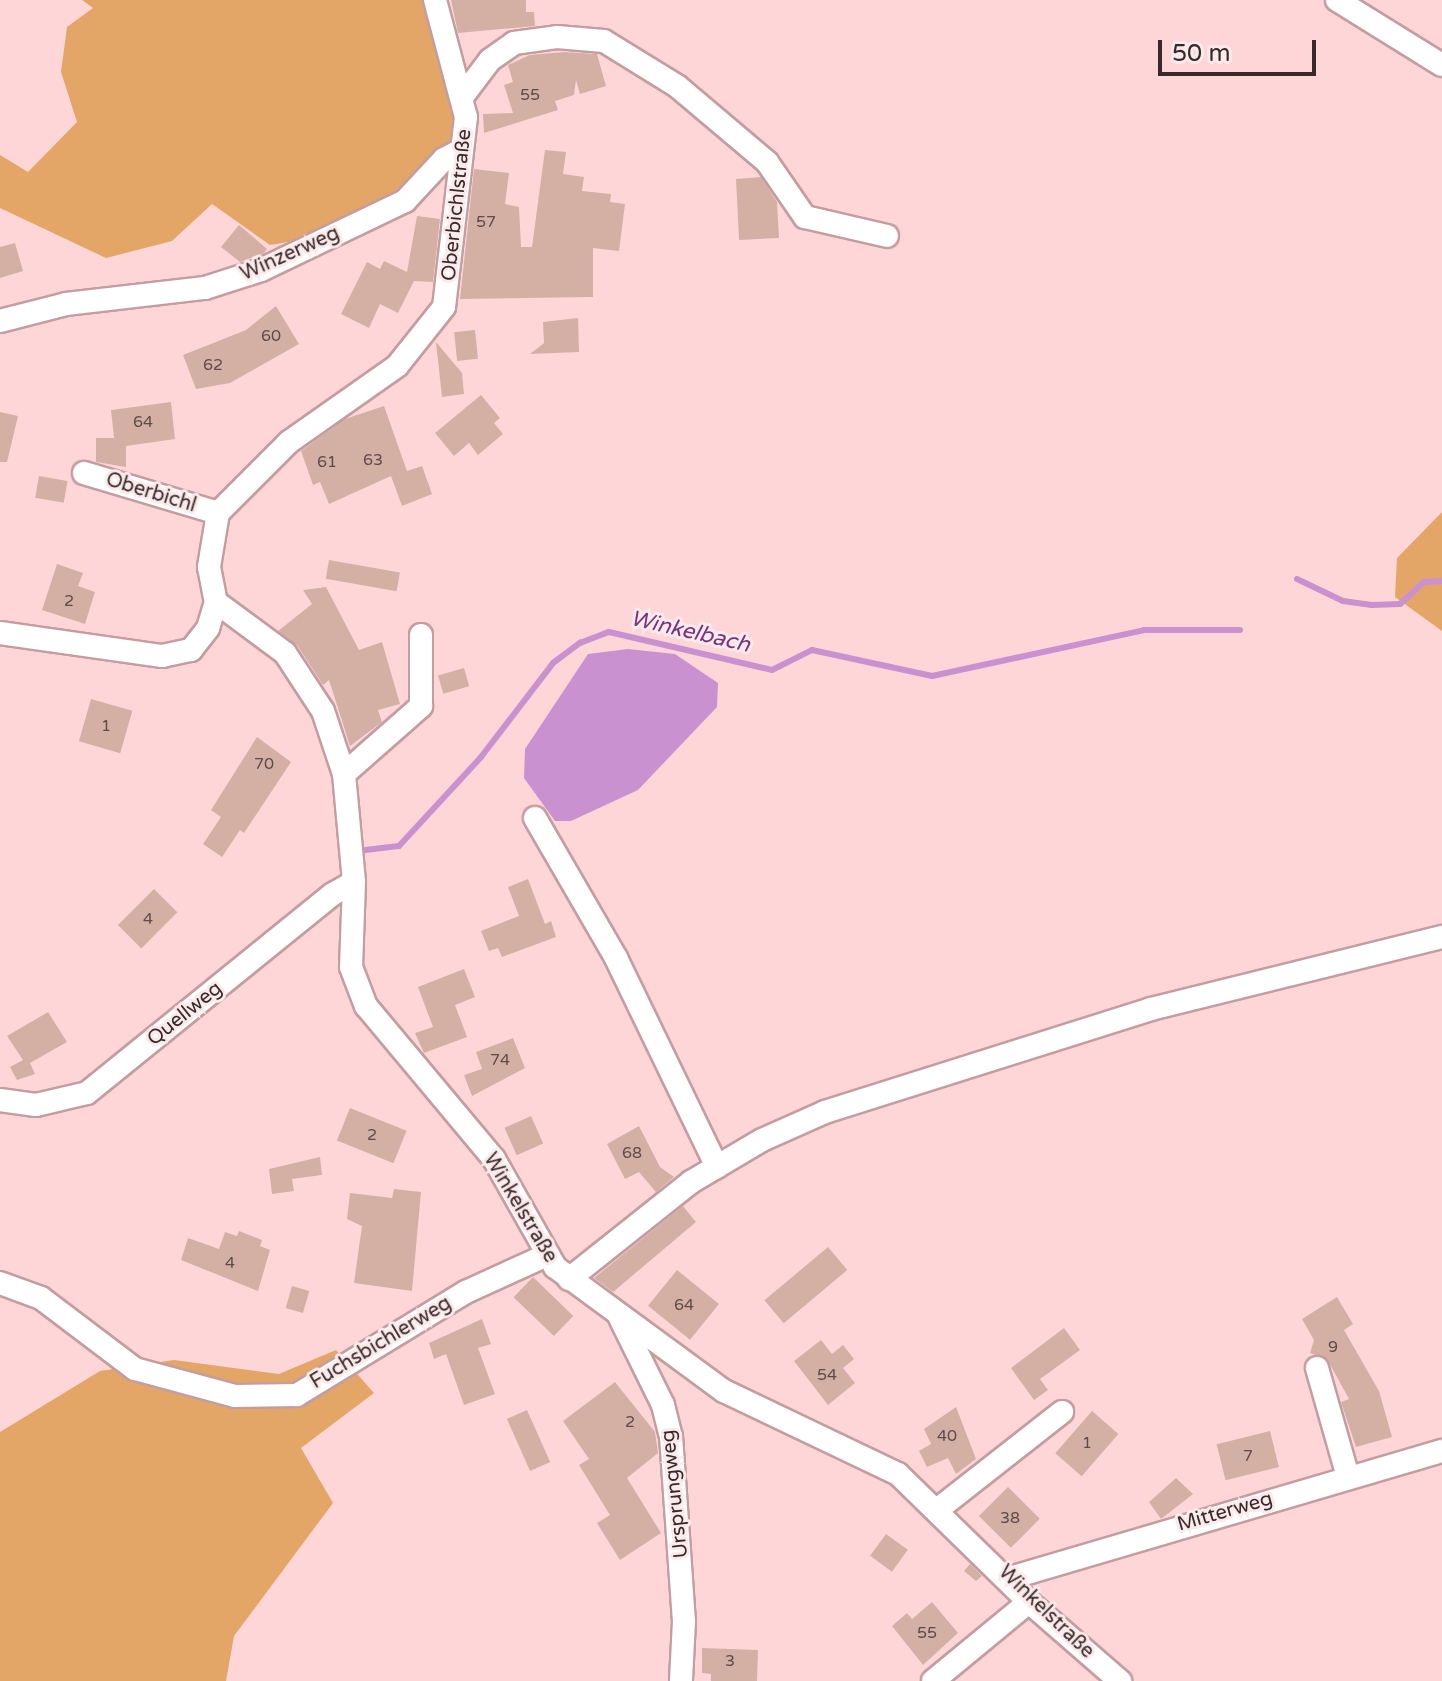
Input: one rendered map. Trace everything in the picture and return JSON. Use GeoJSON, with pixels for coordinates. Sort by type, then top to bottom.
{"type":"FeatureCollection","features":[{"type":"Feature","properties":{"kind":"street","name":"Oberbichlstraße"},"geometry":{"type":"LineString","coordinates":[[218,513],[289,442],[397,366],[426,335],[444,307],[462,150],[462,97],[435,0]]}},
{"type":"Feature","properties":{"kind":"street"},"geometry":{"type":"LineString","coordinates":[[1337,0],[1442,65]]}},
{"type":"Feature","properties":{"kind":"street"},"geometry":{"type":"LineString","coordinates":[[462,97],[490,60],[514,43],[557,37],[604,41],[677,86],[760,156],[805,217],[887,236]]}},
{"type":"Feature","properties":{"kind":"street","name":"Winzerweg"},"geometry":{"type":"LineString","coordinates":[[0,321],[66,304],[205,288],[261,270],[405,201],[444,159],[462,150]]}},
{"type":"Feature","properties":{"kind":"street","name":"Oberbichl"},"geometry":{"type":"LineString","coordinates":[[84,473],[218,513]]}},
{"type":"Feature","properties":{"kind":"street"},"geometry":{"type":"LineString","coordinates":[[0,633],[162,656],[191,650],[208,628],[216,602],[209,567],[218,513]]}},
{"type":"Feature","properties":{"kind":"street"},"geometry":{"type":"LineString","coordinates":[[216,602],[285,653],[305,678],[323,711],[344,774],[354,882]]}},
{"type":"Feature","properties":{"kind":"street"},"geometry":{"type":"LineString","coordinates":[[344,774],[421,706],[421,635]]}},
{"type":"Feature","properties":{"kind":"street"},"geometry":{"type":"LineString","coordinates":[[535,818],[616,958],[717,1167]]}},
{"type":"Feature","properties":{"kind":"street","name":"Quellweg"},"geometry":{"type":"LineString","coordinates":[[0,1100],[36,1105],[87,1093],[333,894],[354,882]]}},
{"type":"Feature","properties":{"kind":"street","name":"Winkelstraße"},"geometry":{"type":"LineString","coordinates":[[354,882],[351,967],[366,1006],[494,1159],[545,1256],[569,1279],[620,1318],[724,1391],[883,1464],[1010,1578],[1029,1602],[1120,1681]]}},
{"type":"Feature","properties":{"kind":"street"},"geometry":{"type":"LineString","coordinates":[[569,1279],[717,1167],[825,1112],[924,1078],[1151,1009],[1442,937]]}},
{"type":"Feature","properties":{"kind":"street","name":"Fuchsbichlerweg"},"geometry":{"type":"LineString","coordinates":[[0,1283],[41,1298],[135,1369],[235,1396],[297,1395],[466,1292],[545,1256]]}},
{"type":"Feature","properties":{"kind":"street","name":"Ursprungweg"},"geometry":{"type":"LineString","coordinates":[[620,1318],[663,1405],[671,1436],[684,1605],[681,1681]]}},
{"type":"Feature","properties":{"kind":"street"},"geometry":{"type":"LineString","coordinates":[[1317,1368],[1348,1477]]}},
{"type":"Feature","properties":{"kind":"street"},"geometry":{"type":"LineString","coordinates":[[937,1510],[1062,1412]]}},
{"type":"Feature","properties":{"kind":"street","name":"Mitterweg"},"geometry":{"type":"LineString","coordinates":[[1010,1578],[1442,1451]]}},
{"type":"Feature","properties":{"kind":"street"},"geometry":{"type":"LineString","coordinates":[[933,1681],[1029,1602]]}},
{"type":"Feature","properties":{"kind":"shaded area"},"geometry":{"type":"Polygon","coordinates":[[[82,0],[427,0],[462,154],[400,210],[312,238],[270,245],[212,204],[172,241],[106,258],[0,208],[0,155],[28,172],[77,122],[61,72],[67,27],[93,8],[82,0]]]}},
{"type":"Feature","properties":{"kind":"shaded area"},"geometry":{"type":"Polygon","coordinates":[[[1442,512],[1442,631],[1395,597],[1397,558],[1442,512]]]}},
{"type":"Feature","properties":{"kind":"shaded area"},"geometry":{"type":"Polygon","coordinates":[[[628,649],[675,654],[718,683],[717,707],[638,790],[571,821],[555,821],[524,778],[525,749],[588,654],[628,649]]]}},
{"type":"Feature","properties":{"kind":"shaded area"},"geometry":{"type":"Polygon","coordinates":[[[336,1350],[374,1393],[301,1448],[333,1503],[234,1636],[226,1681],[0,1681],[0,1432],[100,1371],[174,1360],[279,1374],[336,1350]]]}},
{"type":"Feature","properties":{"kind":"building"},"geometry":{"type":"Polygon","coordinates":[[[451,0],[526,0],[526,12],[534,12],[535,26],[458,33],[451,0]]]}},
{"type":"Feature","properties":{"kind":"building"},"geometry":{"type":"Polygon","coordinates":[[[564,52],[597,54],[606,86],[580,94],[576,80],[574,95],[555,101],[558,110],[484,133],[483,114],[513,113],[504,85],[513,82],[508,65],[530,55],[564,52]]]}},
{"type":"Feature","properties":{"kind":"building"},"geometry":{"type":"Polygon","coordinates":[[[545,150],[566,152],[563,174],[584,177],[582,191],[611,194],[610,202],[625,204],[619,251],[593,248],[593,297],[460,299],[474,169],[509,173],[505,204],[519,207],[521,247],[532,247],[545,150]]]}},
{"type":"Feature","properties":{"kind":"building"},"geometry":{"type":"Polygon","coordinates":[[[761,177],[777,202],[779,238],[739,240],[736,179],[761,177]]]}},
{"type":"Feature","properties":{"kind":"building"},"geometry":{"type":"Polygon","coordinates":[[[417,216],[440,219],[433,282],[414,281],[398,313],[380,304],[369,328],[341,314],[367,262],[380,269],[384,261],[407,272],[417,216]]]}},
{"type":"Feature","properties":{"kind":"building"},"geometry":{"type":"Polygon","coordinates":[[[239,225],[267,249],[264,253],[240,262],[221,247],[239,225]]]}},
{"type":"Feature","properties":{"kind":"building"},"geometry":{"type":"Polygon","coordinates":[[[15,243],[23,271],[0,278],[0,247],[15,243]]]}},
{"type":"Feature","properties":{"kind":"building"},"geometry":{"type":"Polygon","coordinates":[[[276,306],[299,344],[230,383],[196,389],[183,355],[246,330],[276,306]]]}},
{"type":"Feature","properties":{"kind":"building"},"geometry":{"type":"Polygon","coordinates":[[[578,318],[579,352],[530,354],[544,343],[543,322],[578,318]]]}},
{"type":"Feature","properties":{"kind":"building"},"geometry":{"type":"Polygon","coordinates":[[[475,330],[478,359],[457,361],[454,332],[475,330]]]}},
{"type":"Feature","properties":{"kind":"building"},"geometry":{"type":"Polygon","coordinates":[[[436,342],[462,373],[464,394],[442,397],[436,342]]]}},
{"type":"Feature","properties":{"kind":"building"},"geometry":{"type":"Polygon","coordinates":[[[481,395],[500,418],[494,423],[503,434],[478,455],[469,443],[454,456],[435,433],[481,395]]]}},
{"type":"Feature","properties":{"kind":"building"},"geometry":{"type":"Polygon","coordinates":[[[171,402],[175,439],[126,446],[126,467],[96,462],[96,438],[114,438],[111,410],[171,402]]]}},
{"type":"Feature","properties":{"kind":"building"},"geometry":{"type":"Polygon","coordinates":[[[384,406],[407,471],[422,466],[432,494],[402,506],[391,476],[329,504],[320,482],[313,485],[301,451],[345,419],[384,406]]]}},
{"type":"Feature","properties":{"kind":"building"},"geometry":{"type":"Polygon","coordinates":[[[0,412],[18,416],[7,462],[0,462],[0,412]]]}},
{"type":"Feature","properties":{"kind":"building"},"geometry":{"type":"Polygon","coordinates":[[[39,476],[68,481],[64,503],[35,498],[39,476]]]}},
{"type":"Feature","properties":{"kind":"building"},"geometry":{"type":"Polygon","coordinates":[[[329,560],[400,573],[397,591],[326,579],[329,560]]]}},
{"type":"Feature","properties":{"kind":"building"},"geometry":{"type":"Polygon","coordinates":[[[57,564],[83,573],[78,586],[95,592],[85,624],[42,610],[57,564]]]}},
{"type":"Feature","properties":{"kind":"building"},"geometry":{"type":"Polygon","coordinates":[[[326,587],[359,650],[382,642],[400,704],[378,710],[382,722],[350,746],[329,680],[323,685],[297,645],[278,631],[312,604],[303,590],[326,587]]]}},
{"type":"Feature","properties":{"kind":"building"},"geometry":{"type":"Polygon","coordinates":[[[464,668],[469,686],[443,694],[438,675],[464,668]]]}},
{"type":"Feature","properties":{"kind":"building"},"geometry":{"type":"Polygon","coordinates":[[[91,699],[132,711],[120,753],[79,741],[91,699]]]}},
{"type":"Feature","properties":{"kind":"building"},"geometry":{"type":"Polygon","coordinates":[[[257,737],[291,762],[244,833],[240,830],[222,857],[203,844],[221,817],[211,810],[257,737]]]}},
{"type":"Feature","properties":{"kind":"building"},"geometry":{"type":"Polygon","coordinates":[[[528,879],[545,924],[551,921],[556,937],[502,957],[498,948],[489,951],[481,931],[519,916],[508,887],[528,879]]]}},
{"type":"Feature","properties":{"kind":"building"},"geometry":{"type":"Polygon","coordinates":[[[154,889],[177,912],[141,948],[118,925],[154,889]]]}},
{"type":"Feature","properties":{"kind":"building"},"geometry":{"type":"Polygon","coordinates":[[[464,969],[475,997],[455,1005],[467,1037],[424,1053],[415,1033],[433,1027],[418,987],[464,969]]]}},
{"type":"Feature","properties":{"kind":"building"},"geometry":{"type":"Polygon","coordinates":[[[48,1012],[67,1042],[30,1063],[35,1074],[17,1080],[10,1067],[23,1060],[7,1036],[48,1012]]]}},
{"type":"Feature","properties":{"kind":"building"},"geometry":{"type":"Polygon","coordinates":[[[513,1038],[525,1068],[472,1096],[464,1075],[482,1069],[476,1052],[513,1038]]]}},
{"type":"Feature","properties":{"kind":"building"},"geometry":{"type":"Polygon","coordinates":[[[350,1108],[407,1131],[393,1163],[337,1140],[350,1108]]]}},
{"type":"Feature","properties":{"kind":"building"},"geometry":{"type":"Polygon","coordinates":[[[531,1116],[543,1143],[517,1155],[505,1128],[531,1116]]]}},
{"type":"Feature","properties":{"kind":"building"},"geometry":{"type":"Polygon","coordinates":[[[639,1126],[660,1167],[674,1177],[656,1192],[639,1172],[625,1179],[607,1144],[639,1126]]]}},
{"type":"Feature","properties":{"kind":"building"},"geometry":{"type":"Polygon","coordinates":[[[320,1157],[322,1175],[292,1179],[294,1191],[272,1194],[269,1169],[320,1157]]]}},
{"type":"Feature","properties":{"kind":"building"},"geometry":{"type":"Polygon","coordinates":[[[394,1189],[421,1192],[412,1291],[354,1283],[362,1226],[347,1219],[350,1193],[392,1198],[394,1189]]]}},
{"type":"Feature","properties":{"kind":"building"},"geometry":{"type":"Polygon","coordinates":[[[683,1206],[696,1222],[613,1292],[594,1278],[683,1206]]]}},
{"type":"Feature","properties":{"kind":"building"},"geometry":{"type":"Polygon","coordinates":[[[239,1231],[262,1240],[260,1246],[270,1250],[258,1291],[181,1260],[188,1238],[219,1249],[225,1232],[237,1236],[239,1231]]]}},
{"type":"Feature","properties":{"kind":"building"},"geometry":{"type":"Polygon","coordinates":[[[828,1247],[847,1270],[784,1323],[764,1300],[828,1247]]]}},
{"type":"Feature","properties":{"kind":"building"},"geometry":{"type":"Polygon","coordinates":[[[677,1270],[719,1304],[690,1340],[648,1306],[677,1270]]]}},
{"type":"Feature","properties":{"kind":"building"},"geometry":{"type":"Polygon","coordinates":[[[533,1277],[573,1316],[554,1336],[514,1297],[533,1277]]]}},
{"type":"Feature","properties":{"kind":"building"},"geometry":{"type":"Polygon","coordinates":[[[292,1286],[309,1291],[303,1313],[286,1308],[292,1286]]]}},
{"type":"Feature","properties":{"kind":"building"},"geometry":{"type":"Polygon","coordinates":[[[1337,1297],[1353,1324],[1344,1330],[1379,1391],[1392,1437],[1356,1447],[1341,1402],[1349,1399],[1327,1359],[1310,1353],[1314,1340],[1302,1319],[1337,1297]]]}},
{"type":"Feature","properties":{"kind":"building"},"geometry":{"type":"Polygon","coordinates":[[[482,1319],[491,1344],[478,1348],[495,1394],[464,1405],[446,1354],[434,1359],[429,1343],[482,1319]]]}},
{"type":"Feature","properties":{"kind":"building"},"geometry":{"type":"Polygon","coordinates":[[[1064,1328],[1080,1350],[1040,1379],[1048,1390],[1034,1400],[1011,1368],[1064,1328]]]}},
{"type":"Feature","properties":{"kind":"building"},"geometry":{"type":"Polygon","coordinates":[[[821,1340],[832,1354],[843,1345],[854,1359],[843,1368],[855,1383],[828,1405],[794,1361],[821,1340]]]}},
{"type":"Feature","properties":{"kind":"building"},"geometry":{"type":"Polygon","coordinates":[[[615,1382],[655,1432],[658,1453],[627,1478],[661,1533],[620,1560],[597,1523],[610,1515],[579,1465],[589,1459],[563,1421],[615,1382]]]}},
{"type":"Feature","properties":{"kind":"building"},"geometry":{"type":"Polygon","coordinates":[[[956,1407],[976,1459],[956,1474],[948,1458],[927,1467],[919,1451],[931,1444],[924,1429],[956,1407]]]}},
{"type":"Feature","properties":{"kind":"building"},"geometry":{"type":"Polygon","coordinates":[[[527,1410],[550,1462],[530,1471],[507,1419],[527,1410]]]}},
{"type":"Feature","properties":{"kind":"building"},"geometry":{"type":"Polygon","coordinates":[[[1092,1411],[1118,1434],[1082,1476],[1055,1453],[1092,1411]]]}},
{"type":"Feature","properties":{"kind":"building"},"geometry":{"type":"Polygon","coordinates":[[[1270,1431],[1279,1467],[1226,1480],[1217,1444],[1270,1431]]]}},
{"type":"Feature","properties":{"kind":"building"},"geometry":{"type":"Polygon","coordinates":[[[1176,1478],[1193,1494],[1161,1519],[1149,1502],[1176,1478]]]}},
{"type":"Feature","properties":{"kind":"building"},"geometry":{"type":"Polygon","coordinates":[[[1008,1487],[1040,1519],[1011,1548],[979,1516],[1008,1487]]]}},
{"type":"Feature","properties":{"kind":"building"},"geometry":{"type":"Polygon","coordinates":[[[886,1534],[908,1550],[892,1572],[870,1556],[886,1534]]]}},
{"type":"Feature","properties":{"kind":"building"},"geometry":{"type":"Polygon","coordinates":[[[970,1564],[982,1576],[976,1581],[964,1571],[970,1564]]]}},
{"type":"Feature","properties":{"kind":"building"},"geometry":{"type":"Polygon","coordinates":[[[932,1602],[958,1633],[923,1665],[892,1626],[907,1613],[912,1619],[932,1602]]]}},
{"type":"Feature","properties":{"kind":"building"},"geometry":{"type":"Polygon","coordinates":[[[702,1648],[758,1650],[757,1681],[711,1681],[711,1674],[702,1673],[702,1648]]]}},
{"type":"Feature","properties":{"kind":"waterway","name":"Winkelbach"},"geometry":{"type":"LineString","coordinates":[[1297,579],[1343,601],[1372,605],[1400,604],[1424,582],[1442,581]]}},
{"type":"Feature","properties":{"kind":"waterway","name":"Winkelbach"},"geometry":{"type":"LineString","coordinates":[[357,851],[399,846],[481,757],[553,663],[580,643],[609,632],[772,670],[812,650],[932,676],[1144,630],[1240,630]]}}]}
